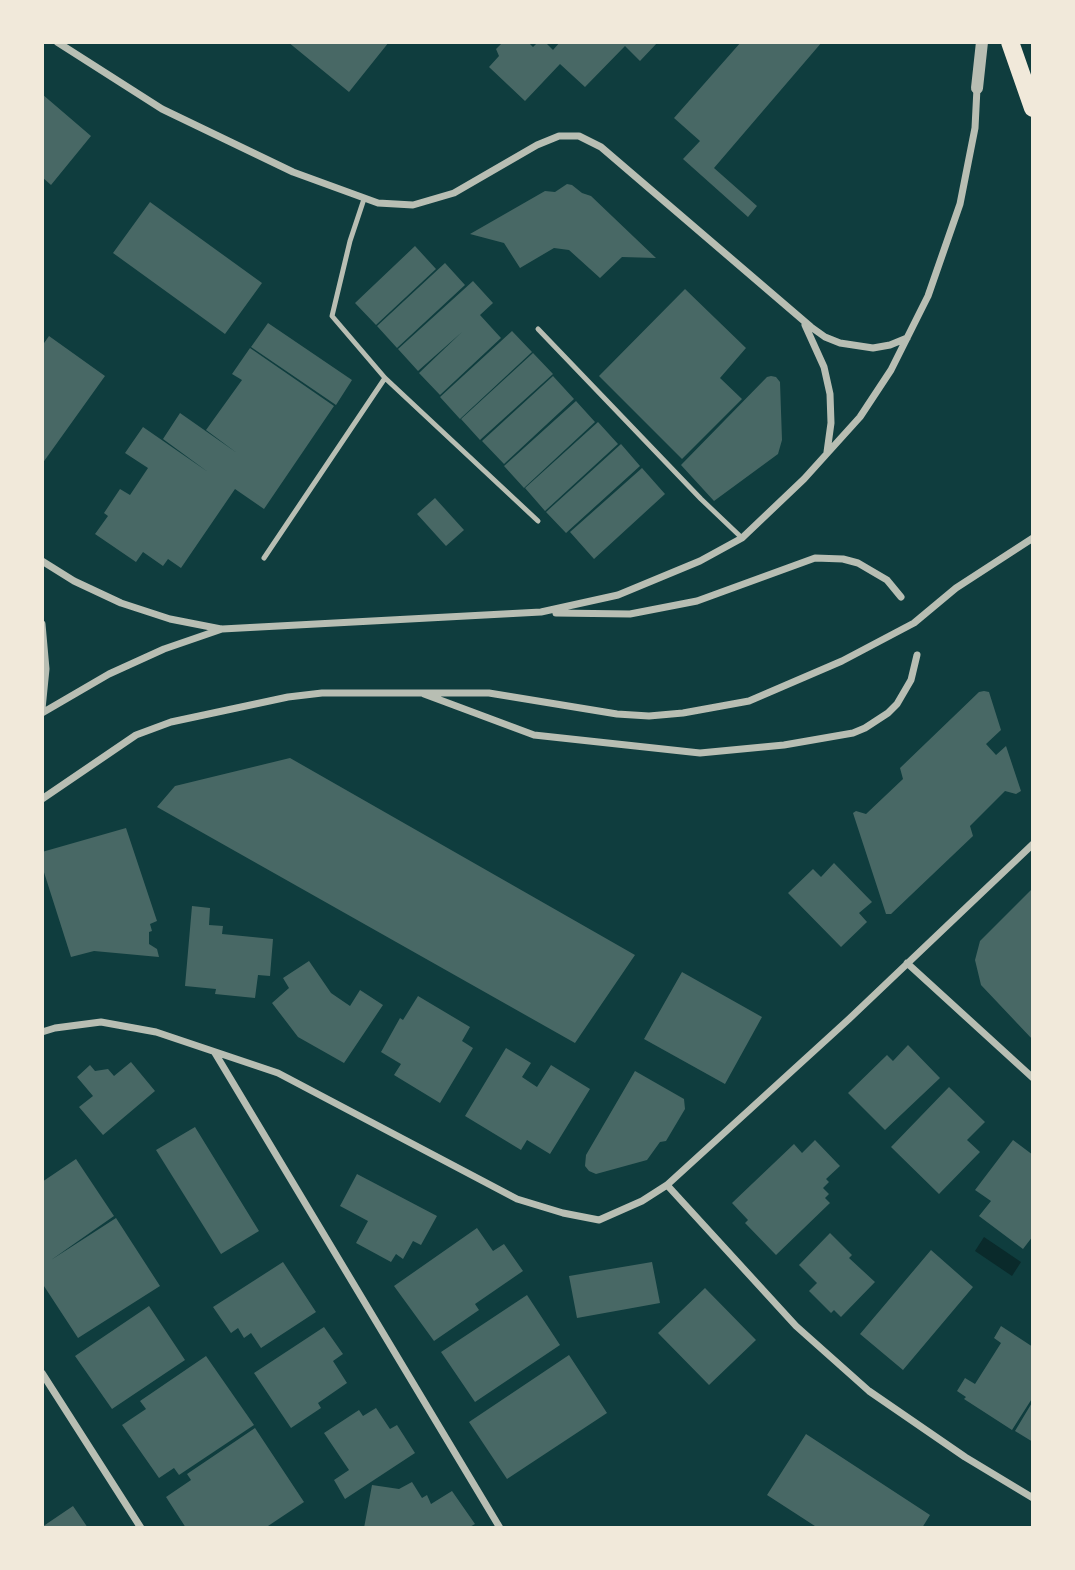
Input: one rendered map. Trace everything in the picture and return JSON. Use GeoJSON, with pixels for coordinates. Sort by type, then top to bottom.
{"type":"FeatureCollection","features":[{"type":"Feature","properties":{"kind":"main road"},"geometry":{"type":"LineString","coordinates":[[1010,42],[1033,108]]}},
{"type":"Feature","properties":{"kind":"street"},"geometry":{"type":"LineString","coordinates":[[57,42],[162,109],[293,172],[378,203],[413,205],[454,193],[537,145],[559,135],[579,136],[601,147],[825,337],[856,347],[873,348],[907,338]]}},
{"type":"Feature","properties":{"kind":"street"},"geometry":{"type":"LineString","coordinates":[[541,612],[618,595],[700,561],[742,538],[804,479],[860,418],[891,370],[928,296],[960,204],[975,128],[979,46]]}},
{"type":"Feature","properties":{"kind":"street"},"geometry":{"type":"LineString","coordinates":[[800,316],[821,358],[830,394],[831,423],[827,452]]}},
{"type":"Feature","properties":{"kind":"street"},"geometry":{"type":"LineString","coordinates":[[42,799],[136,735],[172,722],[257,703],[322,693],[489,693],[617,714],[649,716],[749,701],[842,661],[914,623],[956,588],[1033,538]]}},
{"type":"Feature","properties":{"kind":"street"},"geometry":{"type":"LineString","coordinates":[[42,561],[74,581],[121,603],[170,619],[222,629],[541,612],[630,614],[697,601],[815,558],[843,559],[859,563],[887,580],[901,597]]}},
{"type":"Feature","properties":{"kind":"street"},"geometry":{"type":"LineString","coordinates":[[42,624],[46,669],[42,711]]}},
{"type":"Feature","properties":{"kind":"street"},"geometry":{"type":"LineString","coordinates":[[42,711],[109,674],[164,649],[222,629]]}},
{"type":"Feature","properties":{"kind":"street"},"geometry":{"type":"LineString","coordinates":[[420,693],[534,735],[699,752],[784,745],[853,733],[865,728],[877,722],[897,704],[911,680],[917,655]]}},
{"type":"Feature","properties":{"kind":"street"},"geometry":{"type":"LineString","coordinates":[[42,1032],[101,1022],[156,1032],[278,1073],[517,1199],[599,1220],[642,1201],[667,1185],[1033,844]]}},
{"type":"Feature","properties":{"kind":"street"},"geometry":{"type":"LineString","coordinates":[[907,963],[1033,1078]]}},
{"type":"Feature","properties":{"kind":"street"},"geometry":{"type":"LineString","coordinates":[[215,1052],[500,1528]]}},
{"type":"Feature","properties":{"kind":"street"},"geometry":{"type":"LineString","coordinates":[[667,1185],[796,1326],[869,1391],[965,1457],[1033,1498]]}},
{"type":"Feature","properties":{"kind":"street"},"geometry":{"type":"LineString","coordinates":[[42,1373],[141,1528]]}},
{"type":"Feature","properties":{"kind":"lane"},"geometry":{"type":"LineString","coordinates":[[364,199],[350,241],[332,316],[385,378],[538,521]]}},
{"type":"Feature","properties":{"kind":"lane"},"geometry":{"type":"LineString","coordinates":[[538,330],[742,538]]}},
{"type":"Feature","properties":{"kind":"lane"},"geometry":{"type":"LineString","coordinates":[[264,558],[385,378]]}},
{"type":"Feature","properties":{"kind":"water"},"geometry":{"type":"Polygon","coordinates":[[[984,1237],[1021,1262],[1012,1276],[975,1251],[984,1237]]]}},
{"type":"Feature","properties":{"kind":"building"},"geometry":{"type":"Polygon","coordinates":[[[288,42],[389,42],[349,92],[288,42]]]}},
{"type":"Feature","properties":{"kind":"building"},"geometry":{"type":"Polygon","coordinates":[[[503,42],[528,42],[533,47],[538,42],[545,42],[553,50],[560,42],[658,42],[640,61],[625,46],[585,87],[560,64],[525,101],[489,67],[499,56],[496,49],[503,42]]]}},
{"type":"Feature","properties":{"kind":"building"},"geometry":{"type":"Polygon","coordinates":[[[741,42],[822,42],[714,168],[757,206],[748,217],[683,159],[700,141],[674,118],[741,42]]]}},
{"type":"Feature","properties":{"kind":"building"},"geometry":{"type":"Polygon","coordinates":[[[42,94],[91,136],[51,185],[42,177],[42,94]]]}},
{"type":"Feature","properties":{"kind":"building"},"geometry":{"type":"Polygon","coordinates":[[[567,184],[591,196],[656,258],[622,257],[600,278],[569,250],[554,248],[520,268],[504,243],[470,234],[545,191],[555,192],[567,184]]]}},
{"type":"Feature","properties":{"kind":"building"},"geometry":{"type":"Polygon","coordinates":[[[150,202],[262,283],[225,334],[113,253],[150,202]]]}},
{"type":"Feature","properties":{"kind":"building"},"geometry":{"type":"Polygon","coordinates":[[[415,246],[436,269],[376,325],[355,303],[415,246]]]}},
{"type":"Feature","properties":{"kind":"building"},"geometry":{"type":"Polygon","coordinates":[[[445,263],[465,285],[397,348],[377,326],[445,263]]]}},
{"type":"Feature","properties":{"kind":"building"},"geometry":{"type":"Polygon","coordinates":[[[473,281],[493,303],[480,315],[501,338],[440,395],[419,373],[462,332],[418,371],[398,349],[473,281]]]}},
{"type":"Feature","properties":{"kind":"building"},"geometry":{"type":"Polygon","coordinates":[[[685,289],[746,348],[720,378],[742,399],[682,459],[599,376],[685,289]]]}},
{"type":"Feature","properties":{"kind":"building"},"geometry":{"type":"Polygon","coordinates":[[[268,323],[352,380],[336,405],[251,347],[268,323]]]}},
{"type":"Feature","properties":{"kind":"building"},"geometry":{"type":"Polygon","coordinates":[[[512,331],[532,352],[460,419],[440,397],[512,331]]]}},
{"type":"Feature","properties":{"kind":"building"},"geometry":{"type":"Polygon","coordinates":[[[49,336],[105,376],[42,464],[42,346],[49,336]]]}},
{"type":"Feature","properties":{"kind":"building"},"geometry":{"type":"Polygon","coordinates":[[[250,348],[334,406],[264,509],[235,489],[181,568],[168,559],[163,566],[143,552],[136,562],[95,534],[108,516],[104,513],[120,489],[130,495],[148,468],[125,453],[143,427],[208,472],[163,439],[180,413],[237,453],[206,430],[242,380],[232,374],[250,348]]]}},
{"type":"Feature","properties":{"kind":"building"},"geometry":{"type":"Polygon","coordinates":[[[533,353],[553,374],[480,440],[461,419],[533,353]]]}},
{"type":"Feature","properties":{"kind":"building"},"geometry":{"type":"Polygon","coordinates":[[[553,376],[574,399],[504,464],[482,441],[553,376]]]}},
{"type":"Feature","properties":{"kind":"building"},"geometry":{"type":"Polygon","coordinates":[[[771,376],[780,382],[782,440],[778,454],[714,501],[681,465],[767,377],[771,376]]]}},
{"type":"Feature","properties":{"kind":"building"},"geometry":{"type":"Polygon","coordinates":[[[576,401],[595,422],[524,488],[504,466],[576,401]]]}},
{"type":"Feature","properties":{"kind":"building"},"geometry":{"type":"Polygon","coordinates":[[[598,422],[618,444],[545,511],[525,488],[598,422]]]}},
{"type":"Feature","properties":{"kind":"building"},"geometry":{"type":"Polygon","coordinates":[[[621,444],[640,466],[566,533],[546,512],[621,444]]]}},
{"type":"Feature","properties":{"kind":"building"},"geometry":{"type":"Polygon","coordinates":[[[642,468],[665,494],[594,559],[570,532],[642,468]]]}},
{"type":"Feature","properties":{"kind":"building"},"geometry":{"type":"Polygon","coordinates":[[[435,498],[464,530],[446,546],[417,514],[435,498]]]}},
{"type":"Feature","properties":{"kind":"building"},"geometry":{"type":"Polygon","coordinates":[[[979,692],[989,692],[1001,730],[986,744],[996,755],[1006,746],[1021,791],[1016,794],[1005,791],[970,826],[973,836],[891,914],[886,914],[853,813],[856,811],[866,814],[903,779],[900,768],[979,692]]]}},
{"type":"Feature","properties":{"kind":"building"},"geometry":{"type":"Polygon","coordinates":[[[290,758],[635,955],[575,1043],[157,807],[175,786],[290,758]]]}},
{"type":"Feature","properties":{"kind":"building"},"geometry":{"type":"Polygon","coordinates":[[[126,828],[157,921],[150,924],[152,931],[149,932],[149,944],[157,949],[159,957],[94,951],[71,957],[42,866],[42,852],[126,828]]]}},
{"type":"Feature","properties":{"kind":"building"},"geometry":{"type":"Polygon","coordinates":[[[834,863],[872,902],[859,913],[867,922],[841,947],[788,893],[813,869],[821,877],[834,863]]]}},
{"type":"Feature","properties":{"kind":"building"},"geometry":{"type":"Polygon","coordinates":[[[1033,888],[1033,1040],[981,985],[975,960],[980,941],[1033,888]]]}},
{"type":"Feature","properties":{"kind":"building"},"geometry":{"type":"Polygon","coordinates":[[[192,906],[210,908],[209,925],[223,926],[222,934],[273,939],[270,976],[258,975],[255,998],[215,994],[216,989],[185,986],[192,906]]]}},
{"type":"Feature","properties":{"kind":"building"},"geometry":{"type":"Polygon","coordinates":[[[309,961],[331,993],[350,1006],[360,990],[383,1005],[344,1063],[298,1037],[272,1003],[289,988],[283,978],[309,961]]]}},
{"type":"Feature","properties":{"kind":"building"},"geometry":{"type":"Polygon","coordinates":[[[682,972],[762,1017],[725,1084],[644,1039],[682,972]]]}},
{"type":"Feature","properties":{"kind":"building"},"geometry":{"type":"Polygon","coordinates":[[[418,996],[470,1027],[462,1041],[473,1048],[440,1103],[394,1075],[401,1064],[381,1052],[400,1018],[403,1020],[418,996]]]}},
{"type":"Feature","properties":{"kind":"building"},"geometry":{"type":"Polygon","coordinates":[[[908,1045],[940,1078],[885,1130],[848,1093],[887,1055],[893,1061],[908,1045]]]}},
{"type":"Feature","properties":{"kind":"building"},"geometry":{"type":"Polygon","coordinates":[[[506,1048],[531,1063],[522,1077],[537,1087],[551,1065],[590,1089],[550,1154],[527,1140],[521,1150],[465,1116],[506,1048]]]}},
{"type":"Feature","properties":{"kind":"building"},"geometry":{"type":"Polygon","coordinates":[[[131,1062],[155,1091],[103,1135],[79,1107],[93,1096],[77,1077],[90,1065],[95,1071],[108,1069],[114,1076],[131,1062]]]}},
{"type":"Feature","properties":{"kind":"building"},"geometry":{"type":"Polygon","coordinates":[[[635,1071],[684,1099],[685,1109],[666,1141],[660,1142],[647,1160],[596,1174],[585,1166],[586,1155],[635,1071]]]}},
{"type":"Feature","properties":{"kind":"building"},"geometry":{"type":"Polygon","coordinates":[[[949,1087],[985,1122],[967,1140],[980,1152],[939,1194],[891,1147],[949,1087]]]}},
{"type":"Feature","properties":{"kind":"building"},"geometry":{"type":"Polygon","coordinates":[[[195,1127],[259,1231],[221,1254],[156,1150],[195,1127]]]}},
{"type":"Feature","properties":{"kind":"building"},"geometry":{"type":"Polygon","coordinates":[[[815,1140],[840,1166],[826,1179],[829,1182],[823,1188],[829,1194],[825,1198],[830,1203],[776,1255],[745,1223],[748,1220],[732,1203],[794,1144],[802,1153],[815,1140]]]}},
{"type":"Feature","properties":{"kind":"building"},"geometry":{"type":"Polygon","coordinates":[[[1013,1140],[1033,1155],[1033,1236],[1023,1249],[979,1216],[991,1201],[975,1190],[1013,1140]]]}},
{"type":"Feature","properties":{"kind":"building"},"geometry":{"type":"Polygon","coordinates":[[[76,1159],[114,1216],[51,1260],[116,1218],[160,1286],[78,1338],[42,1283],[42,1182],[76,1159]]]}},
{"type":"Feature","properties":{"kind":"building"},"geometry":{"type":"Polygon","coordinates":[[[357,1174],[437,1216],[421,1245],[413,1241],[403,1259],[396,1254],[391,1262],[356,1243],[368,1221],[340,1206],[357,1174]]]}},
{"type":"Feature","properties":{"kind":"building"},"geometry":{"type":"Polygon","coordinates":[[[477,1228],[493,1251],[504,1244],[523,1271],[475,1304],[479,1310],[434,1341],[394,1286],[477,1228]]]}},
{"type":"Feature","properties":{"kind":"building"},"geometry":{"type":"Polygon","coordinates":[[[830,1233],[852,1255],[849,1258],[875,1282],[841,1317],[834,1310],[831,1313],[809,1291],[817,1283],[799,1265],[830,1233]]]}},
{"type":"Feature","properties":{"kind":"building"},"geometry":{"type":"Polygon","coordinates":[[[931,1250],[973,1287],[903,1370],[860,1334],[931,1250]]]}},
{"type":"Feature","properties":{"kind":"building"},"geometry":{"type":"Polygon","coordinates":[[[283,1262],[316,1312],[261,1348],[251,1333],[244,1338],[238,1328],[231,1333],[213,1307],[283,1262]]]}},
{"type":"Feature","properties":{"kind":"building"},"geometry":{"type":"Polygon","coordinates":[[[652,1262],[660,1303],[577,1318],[569,1276],[652,1262]]]}},
{"type":"Feature","properties":{"kind":"building"},"geometry":{"type":"Polygon","coordinates":[[[705,1288],[756,1340],[709,1385],[658,1333],[705,1288]]]}},
{"type":"Feature","properties":{"kind":"building"},"geometry":{"type":"Polygon","coordinates":[[[527,1295],[560,1345],[475,1402],[441,1352],[527,1295]]]}},
{"type":"Feature","properties":{"kind":"building"},"geometry":{"type":"Polygon","coordinates":[[[149,1306],[185,1360],[112,1409],[75,1356],[149,1306]]]}},
{"type":"Feature","properties":{"kind":"building"},"geometry":{"type":"Polygon","coordinates":[[[1001,1326],[1033,1347],[1033,1397],[1012,1430],[964,1399],[966,1397],[957,1391],[965,1378],[975,1384],[1001,1343],[994,1338],[1001,1326]]]}},
{"type":"Feature","properties":{"kind":"building"},"geometry":{"type":"Polygon","coordinates":[[[324,1327],[343,1354],[333,1361],[347,1383],[318,1403],[321,1408],[291,1428],[254,1373],[324,1327]]]}},
{"type":"Feature","properties":{"kind":"building"},"geometry":{"type":"Polygon","coordinates":[[[569,1355],[607,1413],[507,1479],[469,1422],[569,1355]]]}},
{"type":"Feature","properties":{"kind":"building"},"geometry":{"type":"Polygon","coordinates":[[[206,1356],[254,1425],[179,1475],[174,1468],[159,1478],[122,1425],[146,1409],[140,1401],[206,1356]]]}},
{"type":"Feature","properties":{"kind":"building"},"geometry":{"type":"Polygon","coordinates":[[[1033,1401],[1033,1442],[1015,1431],[1033,1401]]]}},
{"type":"Feature","properties":{"kind":"building"},"geometry":{"type":"Polygon","coordinates":[[[376,1408],[390,1429],[397,1425],[415,1453],[345,1499],[334,1480],[349,1470],[324,1433],[359,1410],[363,1416],[376,1408]]]}},
{"type":"Feature","properties":{"kind":"building"},"geometry":{"type":"Polygon","coordinates":[[[255,1428],[304,1502],[265,1528],[186,1528],[166,1497],[191,1480],[187,1474],[255,1428]]]}},
{"type":"Feature","properties":{"kind":"building"},"geometry":{"type":"Polygon","coordinates":[[[806,1434],[930,1515],[922,1528],[818,1528],[767,1495],[806,1434]]]}},
{"type":"Feature","properties":{"kind":"building"},"geometry":{"type":"Polygon","coordinates":[[[412,1482],[422,1498],[427,1495],[431,1504],[452,1491],[475,1524],[468,1528],[364,1528],[372,1485],[399,1489],[412,1482]]]}},
{"type":"Feature","properties":{"kind":"building"},"geometry":{"type":"Polygon","coordinates":[[[73,1506],[88,1528],[42,1528],[42,1527],[73,1506]]]}}]}
